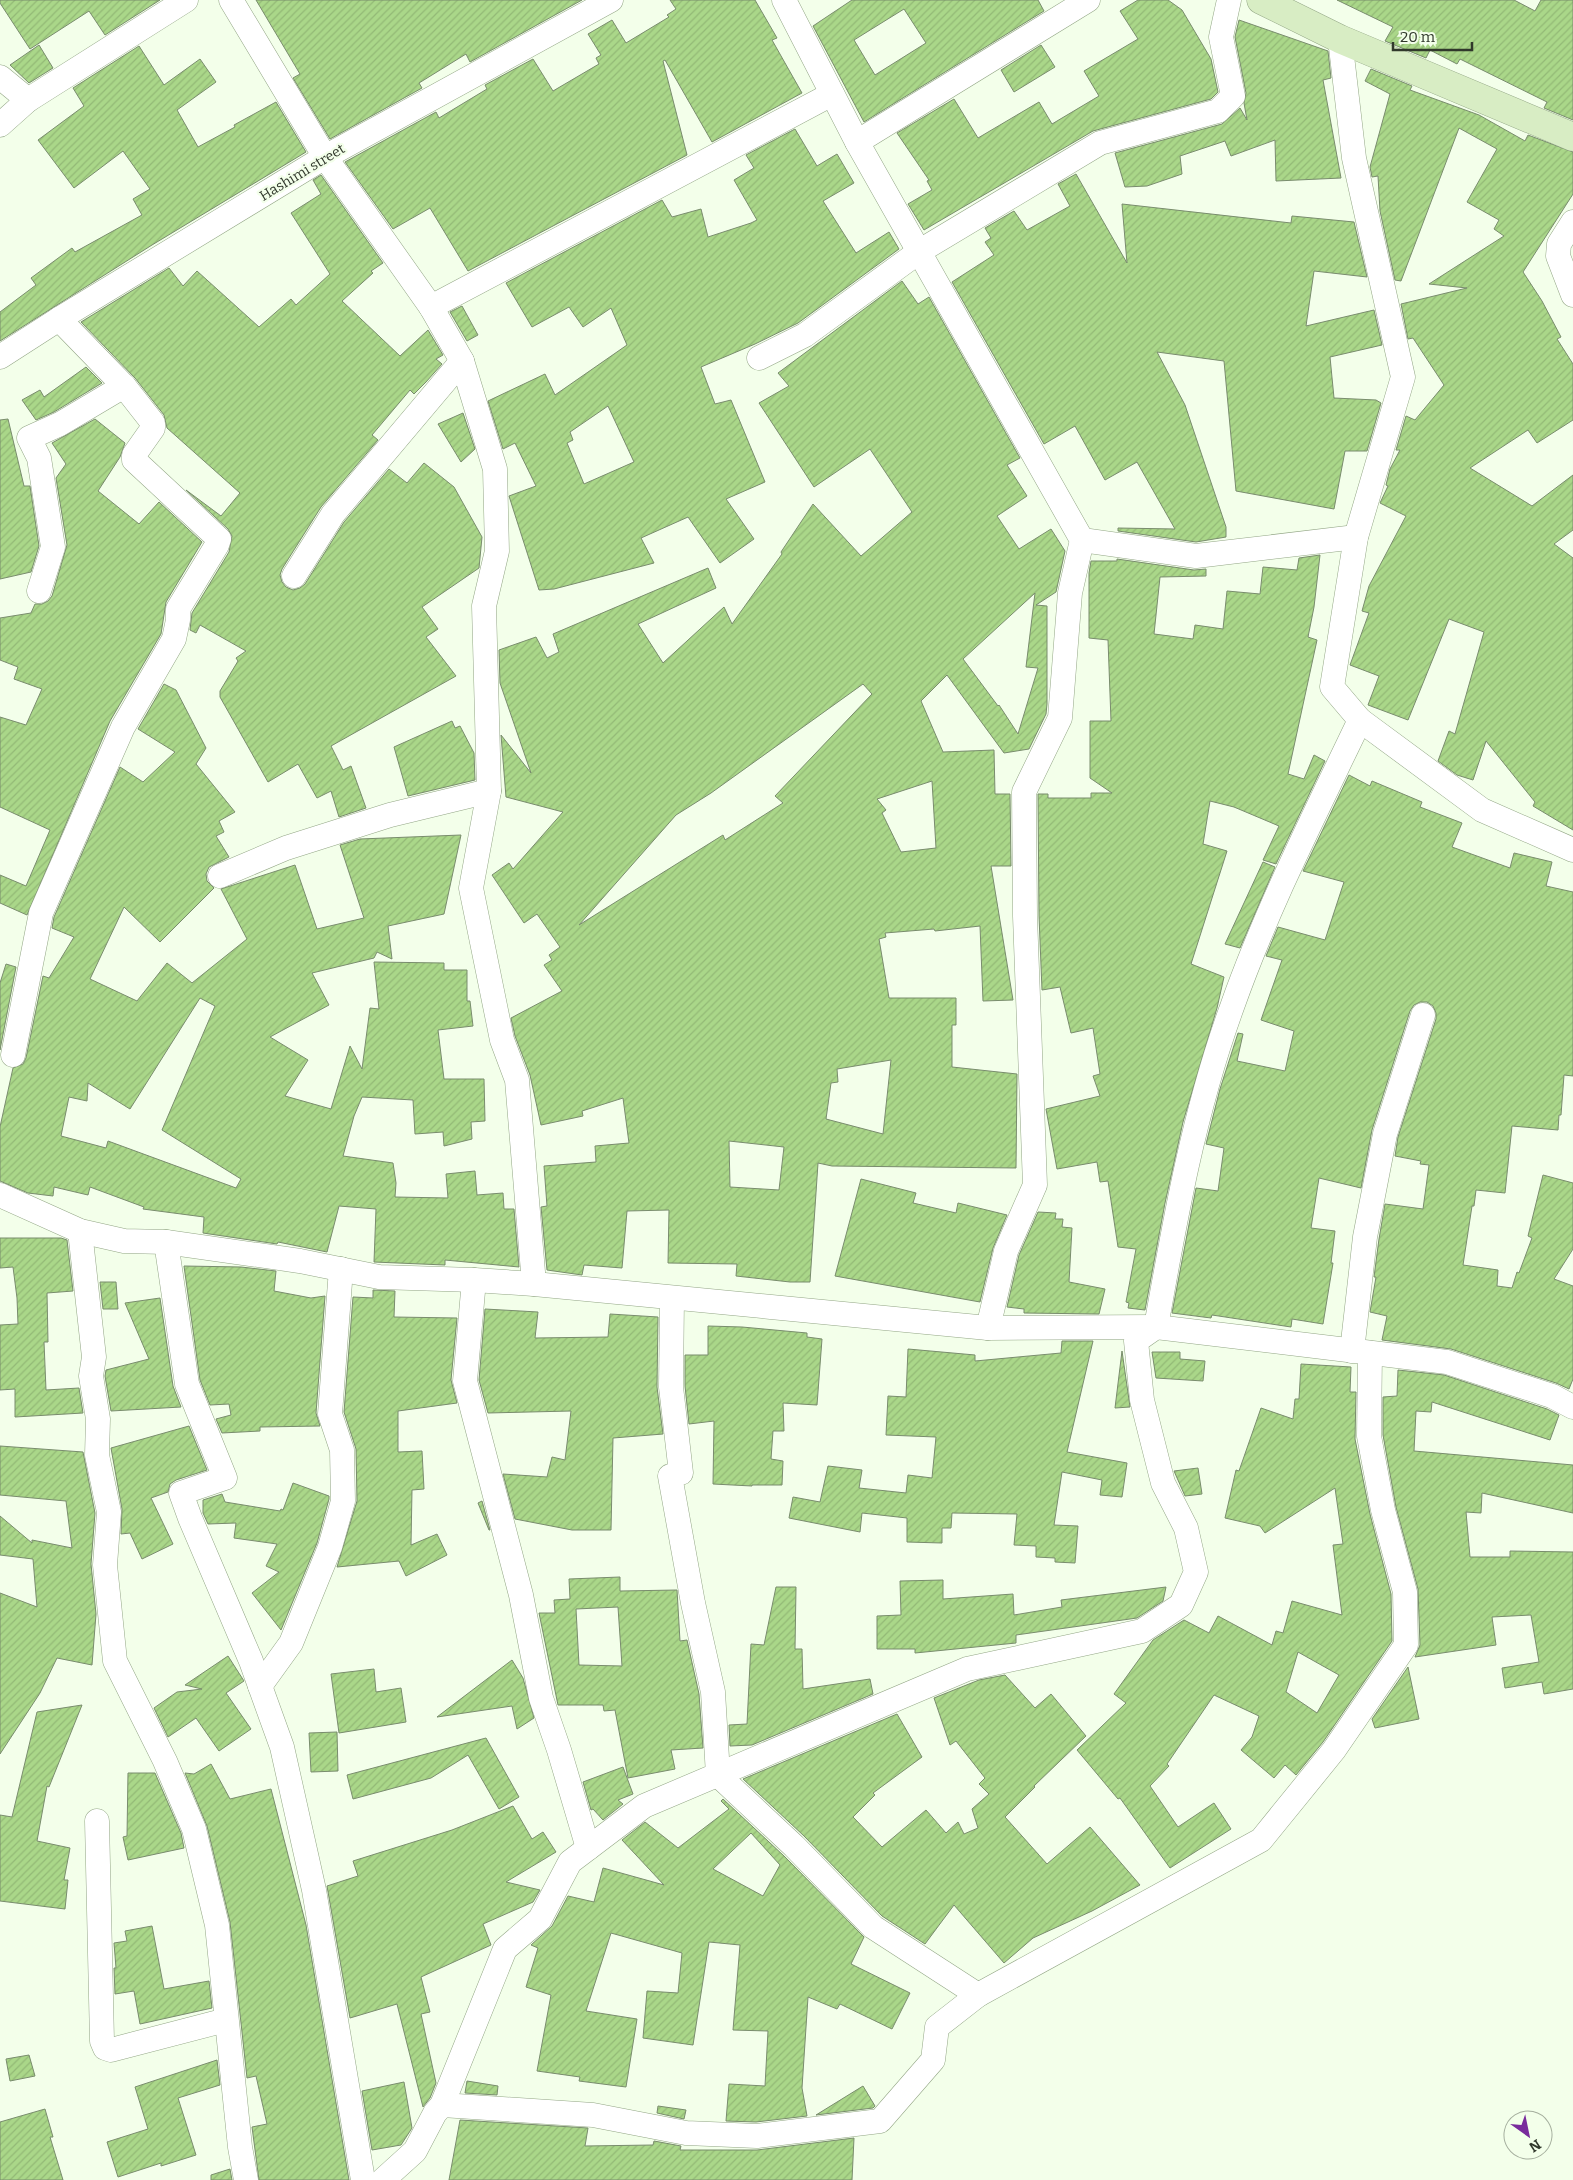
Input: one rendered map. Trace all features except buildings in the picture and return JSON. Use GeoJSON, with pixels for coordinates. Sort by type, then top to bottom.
{"type":"FeatureCollection","features":[{"type":"Feature","properties":{"kind":"street"},"geometry":{"type":"LineString","coordinates":[[0,125],[28,100],[186,0]]}},
{"type":"Feature","properties":{"kind":"street"},"geometry":{"type":"LineString","coordinates":[[232,0],[325,157],[431,307],[462,361],[495,470],[497,551],[484,606],[489,791],[471,888],[502,1040],[517,1080],[534,1284]]}},
{"type":"Feature","properties":{"kind":"street","name":"Hashimi street"},"geometry":{"type":"LineString","coordinates":[[0,357],[325,157],[611,0]]}},
{"type":"Feature","properties":{"kind":"street"},"geometry":{"type":"LineString","coordinates":[[784,0],[857,142],[1082,540],[1070,593],[1060,718],[1024,792],[1025,916],[1035,1185],[1006,1251],[988,1328]]}},
{"type":"Feature","properties":{"kind":"street"},"geometry":{"type":"LineString","coordinates":[[857,142],[1088,0]]}},
{"type":"Feature","properties":{"kind":"street"},"geometry":{"type":"LineString","coordinates":[[759,358],[805,335],[920,251],[1100,143],[1218,111],[1233,96],[1221,37],[1229,0]]}},
{"type":"Feature","properties":{"kind":"street"},"geometry":{"type":"LineString","coordinates":[[1261,0],[1340,39],[1573,137]]}},
{"type":"Feature","properties":{"kind":"street"},"geometry":{"type":"LineString","coordinates":[[1340,39],[1354,158],[1403,377],[1356,537],[1332,687],[1360,720],[1482,810],[1573,850]]}},
{"type":"Feature","properties":{"kind":"street"},"geometry":{"type":"LineString","coordinates":[[0,77],[28,100]]}},
{"type":"Feature","properties":{"kind":"street"},"geometry":{"type":"LineString","coordinates":[[431,307],[832,94]]}},
{"type":"Feature","properties":{"kind":"street"},"geometry":{"type":"LineString","coordinates":[[1573,222],[1559,244],[1558,256],[1573,295]]}},
{"type":"Feature","properties":{"kind":"street"},"geometry":{"type":"LineString","coordinates":[[13,1055],[40,913],[123,727],[174,639],[178,609],[218,545],[219,539],[134,460],[134,455],[153,428],[153,422],[124,386],[59,319]]}},
{"type":"Feature","properties":{"kind":"street"},"geometry":{"type":"LineString","coordinates":[[294,576],[333,514],[462,361]]}},
{"type":"Feature","properties":{"kind":"street"},"geometry":{"type":"LineString","coordinates":[[39,590],[53,547],[39,458],[29,438],[60,424],[124,386]]}},
{"type":"Feature","properties":{"kind":"street"},"geometry":{"type":"LineString","coordinates":[[1082,540],[1196,556],[1356,537]]}},
{"type":"Feature","properties":{"kind":"street"},"geometry":{"type":"LineString","coordinates":[[383,2180],[415,2151],[435,2113],[442,2106],[505,1949],[540,1919],[570,1862],[644,1806],[966,1669],[1142,1630],[1181,1605],[1196,1572],[1186,1528],[1163,1483],[1142,1400],[1136,1341],[1156,1328],[1190,1148],[1232,1007],[1284,880],[1360,720]]}},
{"type":"Feature","properties":{"kind":"street"},"geometry":{"type":"LineString","coordinates":[[220,876],[295,845],[390,815],[489,791]]}},
{"type":"Feature","properties":{"kind":"street"},"geometry":{"type":"LineString","coordinates":[[442,2106],[593,2115],[686,2133],[757,2136],[880,2121],[933,2060],[937,2027],[978,1994],[1261,1840],[1334,1750],[1406,1645],[1405,1592],[1384,1510],[1369,1436],[1361,1352],[1365,1238],[1385,1134],[1423,1015]]}},
{"type":"Feature","properties":{"kind":"street"},"geometry":{"type":"LineString","coordinates":[[0,1195],[80,1231],[124,1241],[166,1242],[300,1261],[380,1277],[534,1284],[988,1328],[1156,1328],[1447,1362],[1552,1396],[1573,1407]]}},
{"type":"Feature","properties":{"kind":"street"},"geometry":{"type":"LineString","coordinates":[[80,1231],[94,1357],[91,1376],[98,1419],[97,1455],[110,1512],[105,1565],[115,1661],[165,1761],[194,1829],[217,1925],[240,2147],[246,2180]]}},
{"type":"Feature","properties":{"kind":"street"},"geometry":{"type":"LineString","coordinates":[[166,1242],[187,1384],[225,1478],[181,1493],[260,1686],[282,1747],[314,1890],[363,2180]]}},
{"type":"Feature","properties":{"kind":"street"},"geometry":{"type":"LineString","coordinates":[[260,1686],[291,1643],[330,1547],[343,1501],[342,1450],[330,1414],[341,1269]]}},
{"type":"Feature","properties":{"kind":"street"},"geometry":{"type":"LineString","coordinates":[[474,1280],[464,1382],[521,1594],[541,1698],[559,1750],[588,1848]]}},
{"type":"Feature","properties":{"kind":"street"},"geometry":{"type":"LineString","coordinates":[[672,1298],[671,1388],[681,1473],[670,1476],[693,1603],[713,1692],[718,1775],[794,1846],[873,1927],[978,1994]]}},
{"type":"Feature","properties":{"kind":"street"},"geometry":{"type":"LineString","coordinates":[[97,1821],[102,2041],[105,2048],[112,2050],[226,2020]]}}]}
